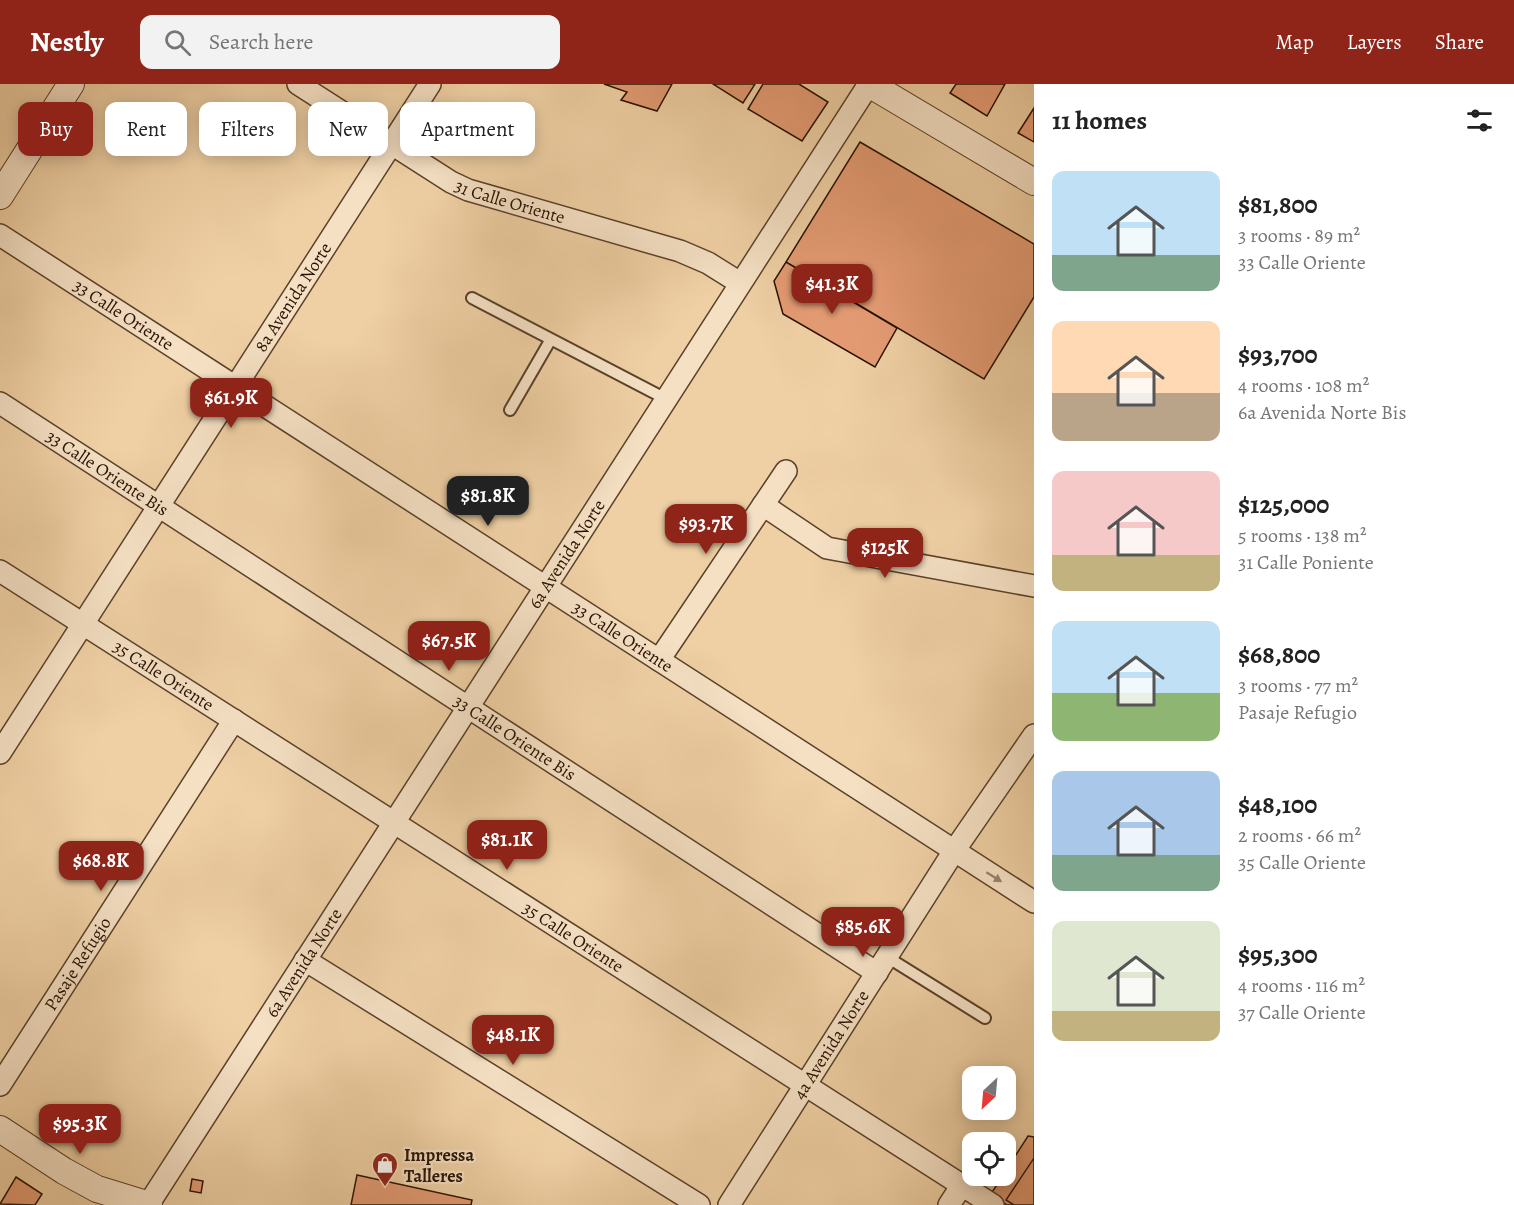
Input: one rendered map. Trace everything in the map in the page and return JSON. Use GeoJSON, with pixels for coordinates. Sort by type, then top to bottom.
{"type":"FeatureCollection","features":[{"type":"Feature","properties":{"kind":"street"},"geometry":{"type":"LineString","coordinates":[[0,196],[71,84]]}},
{"type":"Feature","properties":{"kind":"street","name":"31 Calle Oriente"},"geometry":{"type":"LineString","coordinates":[[298,84],[451,182],[468,190],[680,250],[708,263],[740,284]]}},
{"type":"Feature","properties":{"kind":"street","name":"8a Avenida Norte"},"geometry":{"type":"LineString","coordinates":[[0,753],[430,84]]}},
{"type":"Feature","properties":{"kind":"street"},"geometry":{"type":"LineString","coordinates":[[869,84],[1034,182]]}},
{"type":"Feature","properties":{"kind":"street","name":"6a Avenida Norte"},"geometry":{"type":"LineString","coordinates":[[148,1205],[869,84]]}},
{"type":"Feature","properties":{"kind":"street","name":"33 Calle Oriente"},"geometry":{"type":"LineString","coordinates":[[0,235],[1034,902]]}},
{"type":"Feature","properties":{"kind":"street","name":"33 Calle Oriente Bis"},"geometry":{"type":"LineString","coordinates":[[0,403],[468,707],[882,965]]}},
{"type":"Feature","properties":{"kind":"street"},"geometry":{"type":"LineString","coordinates":[[659,660],[786,471]]}},
{"type":"Feature","properties":{"kind":"street"},"geometry":{"type":"LineString","coordinates":[[763,506],[827,548],[1034,586]]}},
{"type":"Feature","properties":{"kind":"street","name":"35 Calle Oriente"},"geometry":{"type":"LineString","coordinates":[[0,571],[962,1185]]}},
{"type":"Feature","properties":{"kind":"street","name":"Pasaje Refugio"},"geometry":{"type":"LineString","coordinates":[[0,1085],[234,720]]}},
{"type":"Feature","properties":{"kind":"street","name":"4a Avenida Norte"},"geometry":{"type":"LineString","coordinates":[[729,1205],[954,851],[1034,735]]}},
{"type":"Feature","properties":{"kind":"street"},"geometry":{"type":"LineString","coordinates":[[305,960],[699,1205]]}},
{"type":"Feature","properties":{"kind":"street"},"geometry":{"type":"LineString","coordinates":[[0,1129],[97,1189],[148,1205]]}},
{"type":"Feature","properties":{"kind":"street"},"geometry":{"type":"LineString","coordinates":[[949,1205],[962,1185]]}},
{"type":"Feature","properties":{"kind":"street","name":"35 Calle Oriente"},"geometry":{"type":"LineString","coordinates":[[964,1186],[993,1205]]}},
{"type":"Feature","properties":{"kind":"lane"},"geometry":{"type":"LineString","coordinates":[[472,298],[666,399]]}},
{"type":"Feature","properties":{"kind":"lane"},"geometry":{"type":"LineString","coordinates":[[510,410],[551,339]]}},
{"type":"Feature","properties":{"kind":"lane"},"geometry":{"type":"LineString","coordinates":[[882,965],[985,1018]]}},
{"type":"Feature","properties":{"kind":"building"},"geometry":{"type":"Polygon","coordinates":[[[604,84],[672,84],[657,111],[621,100],[627,92],[604,84]]]}},
{"type":"Feature","properties":{"kind":"building"},"geometry":{"type":"Polygon","coordinates":[[[713,84],[755,84],[743,103],[713,84]]]}},
{"type":"Feature","properties":{"kind":"building"},"geometry":{"type":"Polygon","coordinates":[[[763,84],[799,84],[828,102],[802,141],[748,109],[763,84]]]}},
{"type":"Feature","properties":{"kind":"building"},"geometry":{"type":"Polygon","coordinates":[[[956,84],[1005,84],[987,116],[950,93],[956,84]]]}},
{"type":"Feature","properties":{"kind":"building"},"geometry":{"type":"Polygon","coordinates":[[[1034,108],[1034,142],[1018,133],[1034,108]]]}},
{"type":"Feature","properties":{"kind":"building"},"geometry":{"type":"Polygon","coordinates":[[[860,142],[1034,244],[1034,297],[984,379],[786,262],[860,142]]]}},
{"type":"Feature","properties":{"kind":"building"},"geometry":{"type":"Polygon","coordinates":[[[786,262],[897,328],[875,367],[783,314],[774,281],[786,262]]]}},
{"type":"Feature","properties":{"kind":"building"},"geometry":{"type":"Polygon","coordinates":[[[1028,1136],[1034,1137],[1034,1205],[1007,1205],[990,1195],[996,1186],[1016,1186],[1016,1155],[1028,1136]]]}},
{"type":"Feature","properties":{"kind":"building"},"geometry":{"type":"Polygon","coordinates":[[[1034,1158],[1034,1205],[1014,1205],[1006,1200],[1034,1158]]]}},
{"type":"Feature","properties":{"kind":"building","name":"Impressa Talleres"},"geometry":{"type":"Polygon","coordinates":[[[357,1175],[472,1200],[471,1205],[351,1205],[357,1175]]]}},
{"type":"Feature","properties":{"kind":"building"},"geometry":{"type":"Polygon","coordinates":[[[16,1177],[42,1194],[35,1205],[0,1204],[16,1177]]]}},
{"type":"Feature","properties":{"kind":"building"},"geometry":{"type":"Polygon","coordinates":[[[192,1179],[203,1181],[201,1193],[190,1191],[192,1179]]]}},
{"type":"Feature","properties":{"kind":"place","name":"Impressa Talleres"},"geometry":{"type":"Point","coordinates":[385,1188]}}]}
